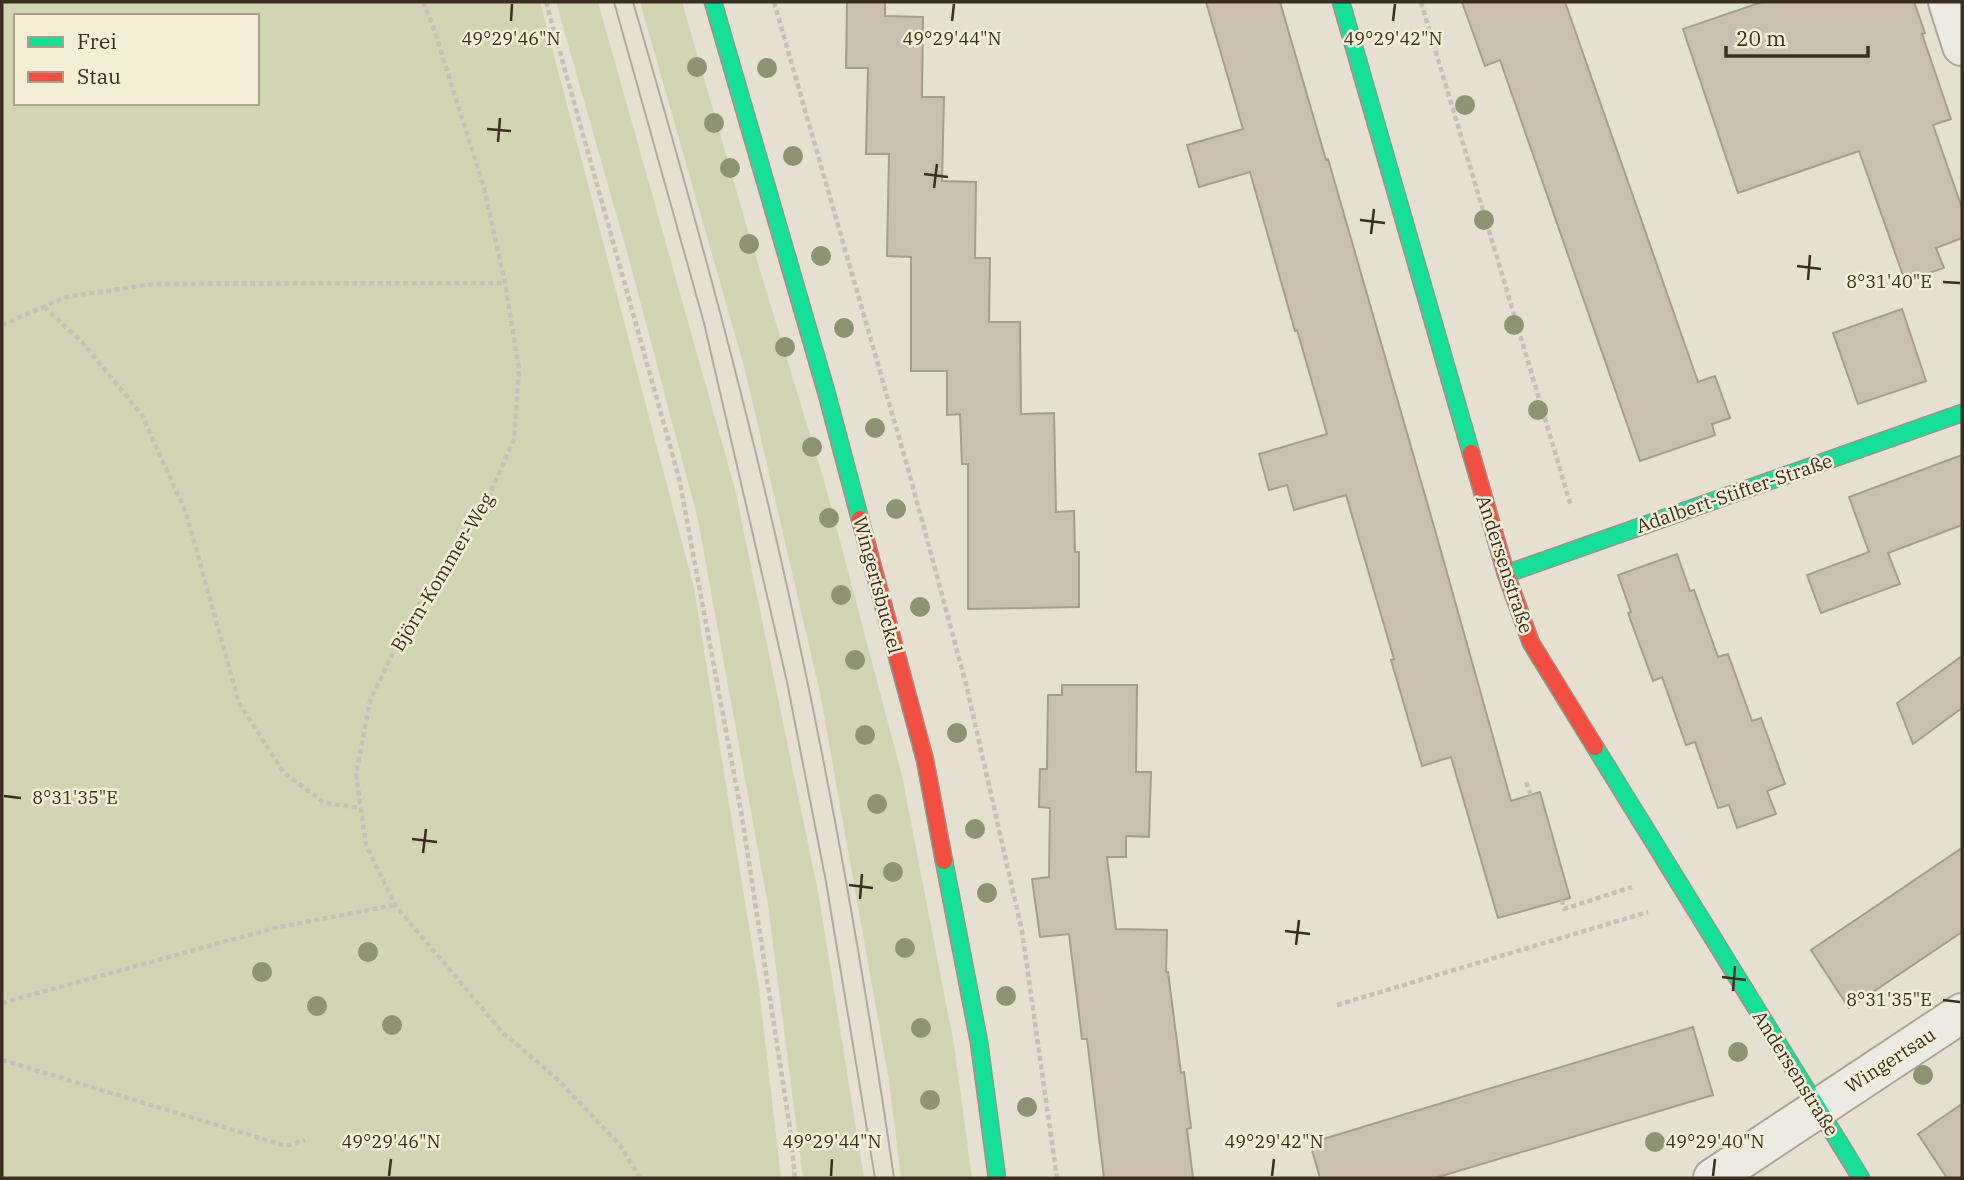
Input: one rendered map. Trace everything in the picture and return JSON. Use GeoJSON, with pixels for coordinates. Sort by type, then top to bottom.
{"type":"FeatureCollection","features":[{"type":"Feature","properties":{"kind":"street","name":"Wingertsbuckel"},"geometry":{"type":"LineString","coordinates":[[713,2],[826,391],[925,760],[979,1042],[997,1178]]}},
{"type":"Feature","properties":{"kind":"street","name":"Andersenstraße"},"geometry":{"type":"LineString","coordinates":[[1341,2],[1506,575],[1531,643],[1861,1178]]}},
{"type":"Feature","properties":{"kind":"street"},"geometry":{"type":"LineString","coordinates":[[1948,2],[1962,46]]}},
{"type":"Feature","properties":{"kind":"street","name":"Adalbert-Stifter-Straße"},"geometry":{"type":"LineString","coordinates":[[1506,575],[1962,413]]}},
{"type":"Feature","properties":{"kind":"street","name":"Wingertsau"},"geometry":{"type":"LineString","coordinates":[[1713,1178],[1962,1013]]}},
{"type":"Feature","properties":{"kind":"path","name":"Björn-Kommer-Weg"},"geometry":{"type":"LineString","coordinates":[[423,2],[484,188],[505,283],[519,369],[514,439],[486,502],[405,627],[370,701],[356,775],[366,845],[396,905],[503,1033],[555,1077],[620,1145],[640,1178]]}},
{"type":"Feature","properties":{"kind":"path"},"geometry":{"type":"LineString","coordinates":[[546,2],[679,478],[742,817],[790,1129],[795,1178]]}},
{"type":"Feature","properties":{"kind":"path"},"geometry":{"type":"LineString","coordinates":[[774,2],[910,476],[966,684],[1022,931],[1057,1178]]}},
{"type":"Feature","properties":{"kind":"path"},"geometry":{"type":"LineString","coordinates":[[1421,2],[1583,547]]}},
{"type":"Feature","properties":{"kind":"path"},"geometry":{"type":"LineString","coordinates":[[2,325],[66,297],[153,284],[505,283]]}},
{"type":"Feature","properties":{"kind":"path"},"geometry":{"type":"LineString","coordinates":[[44,306],[82,342],[142,415],[186,513],[239,703],[284,773],[325,803],[360,808]]}},
{"type":"Feature","properties":{"kind":"path"},"geometry":{"type":"LineString","coordinates":[[1526,782],[1531,795]]}},
{"type":"Feature","properties":{"kind":"path"},"geometry":{"type":"LineString","coordinates":[[1562,900],[1564,909],[1673,875]]}},
{"type":"Feature","properties":{"kind":"path"},"geometry":{"type":"LineString","coordinates":[[1337,1005],[1689,900]]}},
{"type":"Feature","properties":{"kind":"path"},"geometry":{"type":"LineString","coordinates":[[2,1003],[274,928],[396,905]]}},
{"type":"Feature","properties":{"kind":"path"},"geometry":{"type":"LineString","coordinates":[[2,1060],[286,1146],[305,1140]]}},
{"type":"Feature","properties":{"kind":"green space"},"geometry":{"type":"Polygon","coordinates":[[[2,2],[540,2],[694,588],[759,988],[781,1178],[2,1178],[2,2]]]}},
{"type":"Feature","properties":{"kind":"green space"},"geometry":{"type":"Polygon","coordinates":[[[556,2],[598,2],[735,489],[819,897],[864,1178],[803,1178],[768,905],[698,520],[629,259],[556,2]]]}},
{"type":"Feature","properties":{"kind":"green space"},"geometry":{"type":"Polygon","coordinates":[[[640,2],[682,2],[825,484],[902,776],[954,1045],[972,1178],[901,1178],[889,1081],[820,693],[745,370],[640,2]]]}},
{"type":"Feature","properties":{"kind":"building"},"geometry":{"type":"Polygon","coordinates":[[[847,2],[885,2],[885,16],[923,17],[922,97],[944,97],[942,181],[976,182],[975,258],[990,258],[989,322],[1020,322],[1021,414],[1054,413],[1056,512],[1074,511],[1075,552],[1079,552],[1079,607],[968,609],[968,464],[962,464],[960,414],[947,415],[947,371],[911,371],[911,257],[887,256],[889,154],[866,154],[868,68],[846,68],[847,2]]]}},
{"type":"Feature","properties":{"kind":"building"},"geometry":{"type":"Polygon","coordinates":[[[1206,2],[1280,2],[1326,160],[1328,159],[1511,801],[1540,792],[1570,898],[1498,918],[1451,757],[1422,766],[1346,495],[1294,510],[1287,485],[1269,490],[1259,454],[1327,434],[1250,172],[1199,187],[1187,145],[1243,129],[1206,2]]]}},
{"type":"Feature","properties":{"kind":"building"},"geometry":{"type":"Polygon","coordinates":[[[1462,2],[1565,2],[1698,382],[1715,376],[1730,418],[1712,424],[1715,435],[1640,461],[1500,60],[1485,66],[1462,2]]]}},
{"type":"Feature","properties":{"kind":"building"},"geometry":{"type":"Polygon","coordinates":[[[1762,2],[1914,2],[1951,119],[1933,125],[1962,208],[1962,238],[1936,248],[1944,268],[1905,281],[1859,151],[1738,193],[1683,29],[1762,2]]]}},
{"type":"Feature","properties":{"kind":"building"},"geometry":{"type":"Polygon","coordinates":[[[1902,309],[1926,381],[1858,404],[1833,333],[1902,309]]]}},
{"type":"Feature","properties":{"kind":"building"},"geometry":{"type":"Polygon","coordinates":[[[1962,455],[1962,525],[1888,553],[1900,584],[1821,613],[1807,575],[1869,552],[1849,497],[1962,455]]]}},
{"type":"Feature","properties":{"kind":"building"},"geometry":{"type":"Polygon","coordinates":[[[1677,554],[1690,591],[1694,590],[1718,657],[1728,654],[1752,721],[1761,718],[1785,784],[1767,791],[1776,814],[1737,828],[1729,805],[1718,808],[1695,742],[1686,745],[1662,677],[1653,681],[1628,613],[1631,612],[1618,575],[1677,554]]]}},
{"type":"Feature","properties":{"kind":"building"},"geometry":{"type":"Polygon","coordinates":[[[1962,656],[1962,708],[1913,744],[1897,703],[1962,656]]]}},
{"type":"Feature","properties":{"kind":"building"},"geometry":{"type":"Polygon","coordinates":[[[1062,685],[1137,685],[1136,772],[1151,772],[1149,837],[1126,836],[1126,857],[1107,857],[1116,929],[1167,930],[1166,972],[1181,1073],[1184,1072],[1191,1128],[1187,1129],[1193,1178],[1104,1178],[1087,1039],[1082,1039],[1069,934],[1040,937],[1032,879],[1049,877],[1050,808],[1039,807],[1040,769],[1047,769],[1048,695],[1062,695],[1062,685]]]}},
{"type":"Feature","properties":{"kind":"building"},"geometry":{"type":"Polygon","coordinates":[[[1962,848],[1962,932],[1849,1008],[1811,950],[1962,848]]]}},
{"type":"Feature","properties":{"kind":"building"},"geometry":{"type":"Polygon","coordinates":[[[1693,1027],[1713,1095],[1435,1178],[1320,1178],[1310,1143],[1693,1027]]]}},
{"type":"Feature","properties":{"kind":"building"},"geometry":{"type":"Polygon","coordinates":[[[1962,1104],[1962,1178],[1947,1178],[1918,1134],[1962,1104]]]}},
{"type":"Feature","properties":{"kind":"tram line"},"geometry":{"type":"LineString","coordinates":[[614,2],[704,323],[787,682],[826,882],[875,1178]]}},
{"type":"Feature","properties":{"kind":"tram line"},"geometry":{"type":"LineString","coordinates":[[633,2],[720,311],[795,623],[849,900],[894,1178]]}},
{"type":"Feature","properties":{"kind":"traffic: fast"},"geometry":{"type":"LineString","coordinates":[[713,2],[826,391],[860,519]]}},
{"type":"Feature","properties":{"kind":"traffic: fast"},"geometry":{"type":"LineString","coordinates":[[1341,2],[1471,453]]}},
{"type":"Feature","properties":{"kind":"traffic: fast"},"geometry":{"type":"LineString","coordinates":[[1506,574],[1962,413]]}},
{"type":"Feature","properties":{"kind":"traffic: fast"},"geometry":{"type":"LineString","coordinates":[[1595,747],[1861,1178]]}},
{"type":"Feature","properties":{"kind":"traffic: fast"},"geometry":{"type":"LineString","coordinates":[[944,861],[979,1042],[997,1178]]}},
{"type":"Feature","properties":{"kind":"traffic: jam"},"geometry":{"type":"LineString","coordinates":[[1471,453],[1506,574],[1531,643],[1595,747]]}},
{"type":"Feature","properties":{"kind":"traffic: jam"},"geometry":{"type":"LineString","coordinates":[[860,519],[925,760],[944,861]]}}]}
